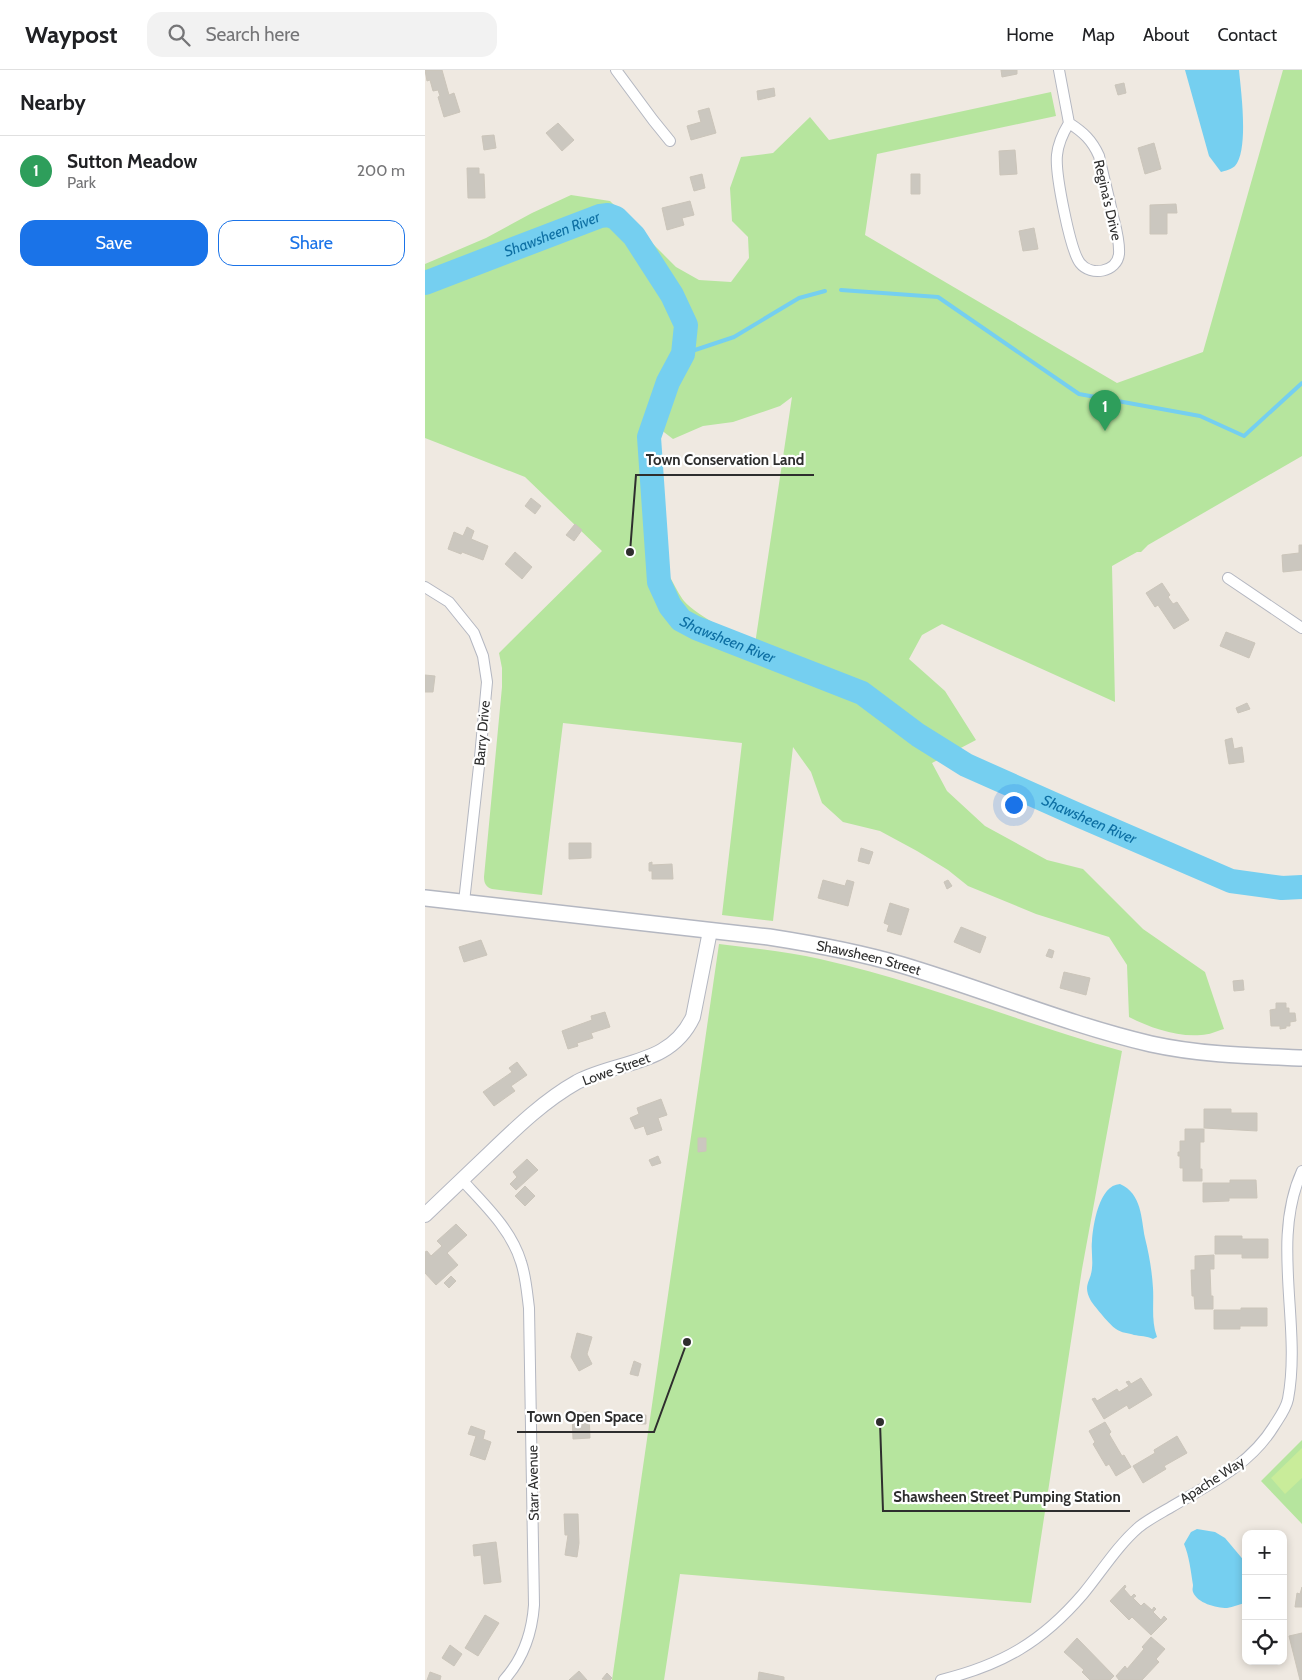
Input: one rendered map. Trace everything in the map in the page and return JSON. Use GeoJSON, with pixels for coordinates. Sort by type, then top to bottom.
{"type":"FeatureCollection","features":[{"type":"Feature","properties":{"kind":"main road","name":"Shawsheen Street"},"geometry":{"type":"LineString","coordinates":[[425,898],[769,937],[864,955],[964,985],[1109,1033],[1152,1044],[1191,1051],[1231,1055],[1302,1058]]}},
{"type":"Feature","properties":{"kind":"street"},"geometry":{"type":"LineString","coordinates":[[616,70],[670,141]]}},
{"type":"Feature","properties":{"kind":"street"},"geometry":{"type":"LineString","coordinates":[[1059,70],[1069,123]]}},
{"type":"Feature","properties":{"kind":"street","name":"Regina's Drive"},"geometry":{"type":"LineString","coordinates":[[1069,123],[1081,131],[1094,144],[1099,156],[1117,232],[1119,256],[1112,266],[1101,271],[1088,269],[1080,263],[1075,252],[1065,212],[1057,157],[1063,132],[1069,123]]}},
{"type":"Feature","properties":{"kind":"street"},"geometry":{"type":"LineString","coordinates":[[1228,578],[1302,628]]}},
{"type":"Feature","properties":{"kind":"street","name":"Barry Drive"},"geometry":{"type":"LineString","coordinates":[[425,587],[449,602],[474,633],[483,656],[487,682],[481,757],[464,902]]}},
{"type":"Feature","properties":{"kind":"street","name":"Lowe Street"},"geometry":{"type":"LineString","coordinates":[[425,1215],[529,1116],[568,1088],[593,1076],[654,1055],[667,1049],[677,1040],[693,1017],[710,931]]}},
{"type":"Feature","properties":{"kind":"street","name":"Apache Way"},"geometry":{"type":"LineString","coordinates":[[941,1680],[991,1665],[1041,1636],[1083,1594],[1116,1552],[1141,1526],[1235,1468],[1257,1448],[1271,1430],[1288,1401],[1291,1381],[1293,1345],[1288,1224],[1302,1171]]}},
{"type":"Feature","properties":{"kind":"street","name":"Starr Avenue"},"geometry":{"type":"LineString","coordinates":[[462,1180],[496,1217],[511,1238],[524,1271],[529,1308],[534,1606],[533,1620],[526,1644],[515,1666],[504,1680]]}},
{"type":"Feature","properties":{"kind":"green space"},"geometry":{"type":"Polygon","coordinates":[[[1283,70],[1302,70],[1302,456],[1148,545],[1141,552],[1137,552],[1112,566],[1115,702],[942,624],[922,635],[909,659],[945,691],[976,740],[932,763],[947,791],[985,826],[1047,860],[1083,869],[1143,929],[1205,972],[1224,1029],[1204,1035],[1182,1035],[1146,1025],[1129,1017],[1127,965],[1109,937],[1036,914],[968,886],[948,870],[880,831],[843,822],[822,803],[811,772],[793,747],[773,921],[722,915],[742,743],[563,723],[542,895],[488,887],[484,877],[502,687],[502,668],[499,653],[602,551],[525,477],[425,438],[425,264],[486,238],[532,213],[571,195],[610,201],[676,267],[699,280],[731,282],[749,258],[748,237],[732,221],[730,188],[741,157],[773,153],[810,117],[829,140],[1051,92],[1056,116],[877,154],[865,235],[1117,383],[1203,352],[1283,70]],[[792,397],[780,406],[733,422],[703,426],[673,439],[652,423],[646,447],[647,471],[657,523],[657,548],[677,590],[684,601],[698,613],[755,644],[792,397]]]}},
{"type":"Feature","properties":{"kind":"green space"},"geometry":{"type":"Polygon","coordinates":[[[719,944],[795,954],[858,968],[1122,1051],[1082,1269],[1031,1603],[680,1574],[664,1680],[612,1680],[719,944]]]}},
{"type":"Feature","properties":{"kind":"green space"},"geometry":{"type":"Polygon","coordinates":[[[1302,1440],[1302,1524],[1261,1481],[1302,1440]]]}},
{"type":"Feature","properties":{"kind":"green space"},"geometry":{"type":"Polygon","coordinates":[[[1302,1448],[1302,1478],[1285,1494],[1271,1478],[1302,1448]]]}},
{"type":"Feature","properties":{"kind":"water"},"geometry":{"type":"Polygon","coordinates":[[[1185,70],[1239,70],[1243,120],[1242,147],[1235,166],[1230,169],[1221,172],[1209,156],[1185,70]]]}},
{"type":"Feature","properties":{"kind":"water"},"geometry":{"type":"Polygon","coordinates":[[[1120,1184],[1133,1194],[1137,1200],[1141,1215],[1153,1282],[1153,1319],[1157,1337],[1153,1339],[1116,1329],[1088,1296],[1087,1287],[1092,1268],[1092,1244],[1096,1216],[1102,1198],[1107,1191],[1113,1186],[1120,1184]]]}},
{"type":"Feature","properties":{"kind":"water"},"geometry":{"type":"Polygon","coordinates":[[[1197,1529],[1215,1532],[1225,1538],[1242,1558],[1242,1604],[1223,1608],[1207,1604],[1195,1596],[1189,1558],[1184,1544],[1191,1532],[1197,1529]]]}},
{"type":"Feature","properties":{"kind":"building"},"geometry":{"type":"Polygon","coordinates":[[[425,70],[442,70],[449,95],[454,93],[460,112],[444,117],[438,97],[440,96],[438,90],[433,91],[430,80],[427,81],[425,70]]]}},
{"type":"Feature","properties":{"kind":"building"},"geometry":{"type":"Polygon","coordinates":[[[1001,70],[1017,70],[1017,74],[1002,77],[1001,70]]]}},
{"type":"Feature","properties":{"kind":"building"},"geometry":{"type":"Polygon","coordinates":[[[1124,83],[1126,93],[1118,95],[1115,85],[1124,83]]]}},
{"type":"Feature","properties":{"kind":"building"},"geometry":{"type":"Polygon","coordinates":[[[774,88],[775,96],[758,100],[757,91],[774,88]]]}},
{"type":"Feature","properties":{"kind":"building"},"geometry":{"type":"Polygon","coordinates":[[[709,108],[716,133],[691,140],[687,126],[701,122],[698,111],[709,108]]]}},
{"type":"Feature","properties":{"kind":"building"},"geometry":{"type":"Polygon","coordinates":[[[558,123],[574,140],[562,151],[546,133],[558,123]]]}},
{"type":"Feature","properties":{"kind":"building"},"geometry":{"type":"Polygon","coordinates":[[[494,135],[496,148],[484,150],[482,136],[494,135]]]}},
{"type":"Feature","properties":{"kind":"building"},"geometry":{"type":"Polygon","coordinates":[[[1154,143],[1161,169],[1145,174],[1138,148],[1154,143]]]}},
{"type":"Feature","properties":{"kind":"building"},"geometry":{"type":"Polygon","coordinates":[[[1015,150],[1017,174],[1000,175],[999,151],[1015,150]]]}},
{"type":"Feature","properties":{"kind":"building"},"geometry":{"type":"Polygon","coordinates":[[[467,168],[479,168],[479,174],[484,174],[485,198],[468,198],[467,168]]]}},
{"type":"Feature","properties":{"kind":"building"},"geometry":{"type":"Polygon","coordinates":[[[702,174],[705,188],[694,191],[690,177],[702,174]]]}},
{"type":"Feature","properties":{"kind":"building"},"geometry":{"type":"Polygon","coordinates":[[[911,174],[920,174],[920,194],[911,194],[911,174]]]}},
{"type":"Feature","properties":{"kind":"building"},"geometry":{"type":"Polygon","coordinates":[[[690,201],[694,215],[682,218],[684,225],[667,230],[662,208],[690,201]]]}},
{"type":"Feature","properties":{"kind":"building"},"geometry":{"type":"Polygon","coordinates":[[[1176,204],[1177,213],[1167,213],[1167,234],[1150,234],[1150,205],[1176,204]]]}},
{"type":"Feature","properties":{"kind":"building"},"geometry":{"type":"Polygon","coordinates":[[[1034,228],[1038,249],[1023,251],[1019,231],[1034,228]]]}},
{"type":"Feature","properties":{"kind":"building"},"geometry":{"type":"Polygon","coordinates":[[[531,498],[541,506],[535,514],[525,506],[531,498]]]}},
{"type":"Feature","properties":{"kind":"building"},"geometry":{"type":"Polygon","coordinates":[[[575,524],[582,530],[574,541],[566,535],[575,524]]]}},
{"type":"Feature","properties":{"kind":"building"},"geometry":{"type":"Polygon","coordinates":[[[467,527],[474,531],[471,539],[488,546],[483,560],[448,549],[454,532],[463,536],[467,527]]]}},
{"type":"Feature","properties":{"kind":"building"},"geometry":{"type":"Polygon","coordinates":[[[1299,545],[1302,545],[1302,570],[1283,572],[1282,555],[1299,553],[1299,545]]]}},
{"type":"Feature","properties":{"kind":"building"},"geometry":{"type":"Polygon","coordinates":[[[515,552],[532,567],[522,579],[505,564],[515,552]]]}},
{"type":"Feature","properties":{"kind":"building"},"geometry":{"type":"Polygon","coordinates":[[[1162,583],[1170,595],[1168,597],[1173,604],[1177,602],[1189,620],[1174,629],[1158,605],[1155,607],[1146,593],[1162,583]]]}},
{"type":"Feature","properties":{"kind":"building"},"geometry":{"type":"Polygon","coordinates":[[[1226,632],[1255,643],[1249,658],[1220,646],[1226,632]]]}},
{"type":"Feature","properties":{"kind":"building"},"geometry":{"type":"Polygon","coordinates":[[[425,675],[435,676],[433,692],[425,692],[425,675]]]}},
{"type":"Feature","properties":{"kind":"building"},"geometry":{"type":"Polygon","coordinates":[[[1247,703],[1250,709],[1238,713],[1236,708],[1247,703]]]}},
{"type":"Feature","properties":{"kind":"building"},"geometry":{"type":"Polygon","coordinates":[[[1232,738],[1234,749],[1242,747],[1244,762],[1229,764],[1225,740],[1232,738]]]}},
{"type":"Feature","properties":{"kind":"building"},"geometry":{"type":"Polygon","coordinates":[[[569,843],[591,843],[591,858],[569,859],[569,843]]]}},
{"type":"Feature","properties":{"kind":"building"},"geometry":{"type":"Polygon","coordinates":[[[861,848],[873,852],[869,864],[858,861],[861,848]]]}},
{"type":"Feature","properties":{"kind":"building"},"geometry":{"type":"Polygon","coordinates":[[[652,862],[652,865],[672,864],[673,879],[652,879],[649,863],[652,862]]]}},
{"type":"Feature","properties":{"kind":"building"},"geometry":{"type":"Polygon","coordinates":[[[823,880],[845,886],[847,880],[854,882],[848,906],[818,898],[823,880]]]}},
{"type":"Feature","properties":{"kind":"building"},"geometry":{"type":"Polygon","coordinates":[[[948,880],[952,886],[947,889],[944,882],[948,880]]]}},
{"type":"Feature","properties":{"kind":"building"},"geometry":{"type":"Polygon","coordinates":[[[890,903],[909,909],[901,935],[887,931],[889,925],[884,923],[890,903]]]}},
{"type":"Feature","properties":{"kind":"building"},"geometry":{"type":"Polygon","coordinates":[[[961,927],[986,937],[980,953],[954,942],[961,927]]]}},
{"type":"Feature","properties":{"kind":"building"},"geometry":{"type":"Polygon","coordinates":[[[481,940],[487,955],[464,962],[459,947],[481,940]]]}},
{"type":"Feature","properties":{"kind":"building"},"geometry":{"type":"Polygon","coordinates":[[[1049,949],[1054,951],[1052,958],[1046,956],[1049,949]]]}},
{"type":"Feature","properties":{"kind":"building"},"geometry":{"type":"Polygon","coordinates":[[[1064,972],[1090,978],[1086,995],[1060,988],[1064,972]]]}},
{"type":"Feature","properties":{"kind":"building"},"geometry":{"type":"Polygon","coordinates":[[[1243,980],[1244,990],[1234,991],[1233,981],[1243,980]]]}},
{"type":"Feature","properties":{"kind":"building"},"geometry":{"type":"Polygon","coordinates":[[[1276,1003],[1286,1003],[1289,1013],[1295,1013],[1296,1021],[1290,1022],[1290,1026],[1286,1026],[1286,1028],[1280,1029],[1280,1026],[1271,1026],[1270,1010],[1276,1009],[1276,1003]]]}},
{"type":"Feature","properties":{"kind":"building"},"geometry":{"type":"Polygon","coordinates":[[[605,1012],[610,1027],[591,1033],[593,1038],[577,1043],[578,1046],[568,1049],[562,1031],[592,1020],[591,1016],[605,1012]]]}},
{"type":"Feature","properties":{"kind":"building"},"geometry":{"type":"Polygon","coordinates":[[[517,1062],[527,1075],[511,1086],[515,1091],[494,1106],[483,1092],[512,1072],[509,1068],[517,1062]]]}},
{"type":"Feature","properties":{"kind":"building"},"geometry":{"type":"Polygon","coordinates":[[[661,1099],[667,1115],[658,1118],[662,1130],[647,1135],[644,1126],[635,1129],[630,1118],[639,1114],[637,1108],[661,1099]]]}},
{"type":"Feature","properties":{"kind":"building"},"geometry":{"type":"Polygon","coordinates":[[[1204,1109],[1231,1109],[1231,1113],[1257,1113],[1257,1131],[1204,1128],[1204,1109]]]}},
{"type":"Feature","properties":{"kind":"building"},"geometry":{"type":"Polygon","coordinates":[[[1185,1129],[1204,1129],[1204,1142],[1200,1142],[1202,1181],[1183,1181],[1183,1168],[1180,1168],[1178,1152],[1180,1152],[1180,1141],[1185,1141],[1185,1129]]]}},
{"type":"Feature","properties":{"kind":"building"},"geometry":{"type":"Polygon","coordinates":[[[698,1138],[706,1138],[706,1151],[698,1152],[698,1138]]]}},
{"type":"Feature","properties":{"kind":"building"},"geometry":{"type":"Polygon","coordinates":[[[658,1156],[661,1163],[652,1166],[649,1160],[658,1156]]]}},
{"type":"Feature","properties":{"kind":"building"},"geometry":{"type":"Polygon","coordinates":[[[527,1159],[538,1170],[516,1190],[510,1184],[517,1177],[513,1172],[527,1159]]]}},
{"type":"Feature","properties":{"kind":"building"},"geometry":{"type":"Polygon","coordinates":[[[1230,1180],[1256,1180],[1257,1198],[1229,1198],[1229,1201],[1203,1202],[1203,1183],[1230,1183],[1230,1180]]]}},
{"type":"Feature","properties":{"kind":"building"},"geometry":{"type":"Polygon","coordinates":[[[525,1186],[535,1196],[525,1206],[515,1196],[525,1186]]]}},
{"type":"Feature","properties":{"kind":"building"},"geometry":{"type":"Polygon","coordinates":[[[456,1224],[467,1235],[447,1253],[458,1265],[436,1285],[425,1273],[425,1252],[427,1251],[431,1256],[442,1246],[437,1241],[456,1224]]]}},
{"type":"Feature","properties":{"kind":"building"},"geometry":{"type":"Polygon","coordinates":[[[1215,1236],[1242,1236],[1242,1239],[1268,1239],[1268,1258],[1242,1258],[1242,1254],[1215,1254],[1215,1236]]]}},
{"type":"Feature","properties":{"kind":"building"},"geometry":{"type":"Polygon","coordinates":[[[1214,1255],[1214,1269],[1210,1269],[1213,1309],[1195,1309],[1194,1296],[1192,1296],[1191,1270],[1195,1270],[1195,1256],[1214,1255]]]}},
{"type":"Feature","properties":{"kind":"building"},"geometry":{"type":"Polygon","coordinates":[[[451,1276],[456,1281],[449,1288],[444,1283],[451,1276]]]}},
{"type":"Feature","properties":{"kind":"building"},"geometry":{"type":"Polygon","coordinates":[[[1241,1308],[1267,1308],[1267,1326],[1240,1326],[1240,1329],[1214,1329],[1214,1310],[1241,1310],[1241,1308]]]}},
{"type":"Feature","properties":{"kind":"building"},"geometry":{"type":"Polygon","coordinates":[[[577,1333],[592,1337],[587,1354],[592,1364],[579,1371],[571,1357],[577,1333]]]}},
{"type":"Feature","properties":{"kind":"building"},"geometry":{"type":"Polygon","coordinates":[[[634,1361],[641,1364],[638,1376],[630,1374],[634,1361]]]}},
{"type":"Feature","properties":{"kind":"building"},"geometry":{"type":"Polygon","coordinates":[[[1141,1378],[1152,1395],[1129,1409],[1127,1405],[1104,1419],[1092,1399],[1095,1398],[1097,1401],[1117,1389],[1119,1392],[1129,1386],[1126,1382],[1129,1381],[1131,1384],[1141,1378]]]}},
{"type":"Feature","properties":{"kind":"building"},"geometry":{"type":"Polygon","coordinates":[[[589,1412],[590,1438],[573,1439],[572,1413],[589,1412]]]}},
{"type":"Feature","properties":{"kind":"building"},"geometry":{"type":"Polygon","coordinates":[[[637,1415],[646,1415],[646,1424],[638,1424],[637,1415]]]}},
{"type":"Feature","properties":{"kind":"building"},"geometry":{"type":"Polygon","coordinates":[[[1105,1422],[1111,1432],[1109,1434],[1131,1467],[1116,1476],[1109,1464],[1106,1466],[1093,1444],[1095,1442],[1089,1431],[1105,1422]]]}},
{"type":"Feature","properties":{"kind":"building"},"geometry":{"type":"Polygon","coordinates":[[[471,1426],[485,1431],[483,1439],[491,1442],[485,1460],[470,1455],[476,1436],[468,1434],[471,1426]]]}},
{"type":"Feature","properties":{"kind":"building"},"geometry":{"type":"Polygon","coordinates":[[[1177,1436],[1187,1453],[1164,1466],[1166,1469],[1143,1483],[1133,1466],[1155,1453],[1154,1450],[1177,1436]]]}},
{"type":"Feature","properties":{"kind":"building"},"geometry":{"type":"Polygon","coordinates":[[[564,1514],[578,1514],[579,1543],[577,1557],[565,1555],[568,1535],[565,1535],[564,1514]]]}},
{"type":"Feature","properties":{"kind":"building"},"geometry":{"type":"Polygon","coordinates":[[[496,1542],[501,1582],[484,1584],[481,1555],[474,1556],[473,1545],[496,1542]]]}},
{"type":"Feature","properties":{"kind":"building"},"geometry":{"type":"Polygon","coordinates":[[[1125,1585],[1124,1589],[1131,1597],[1134,1594],[1136,1596],[1133,1598],[1141,1606],[1144,1603],[1152,1610],[1154,1607],[1156,1609],[1153,1612],[1161,1620],[1164,1616],[1167,1619],[1151,1635],[1132,1617],[1129,1620],[1110,1601],[1125,1585]]]}},
{"type":"Feature","properties":{"kind":"building"},"geometry":{"type":"Polygon","coordinates":[[[1302,1587],[1302,1607],[1295,1607],[1297,1593],[1300,1594],[1302,1587]]]}},
{"type":"Feature","properties":{"kind":"building"},"geometry":{"type":"Polygon","coordinates":[[[485,1615],[499,1623],[478,1656],[465,1648],[485,1615]]]}},
{"type":"Feature","properties":{"kind":"building"},"geometry":{"type":"Polygon","coordinates":[[[1302,1633],[1302,1680],[1300,1680],[1289,1636],[1302,1633]]]}},
{"type":"Feature","properties":{"kind":"building"},"geometry":{"type":"Polygon","coordinates":[[[1151,1637],[1165,1649],[1156,1659],[1159,1662],[1142,1680],[1119,1680],[1116,1676],[1125,1666],[1127,1669],[1144,1649],[1142,1647],[1151,1637]]]}},
{"type":"Feature","properties":{"kind":"building"},"geometry":{"type":"Polygon","coordinates":[[[1077,1638],[1114,1676],[1110,1680],[1090,1680],[1082,1672],[1084,1670],[1064,1652],[1077,1638]]]}},
{"type":"Feature","properties":{"kind":"building"},"geometry":{"type":"Polygon","coordinates":[[[450,1645],[462,1654],[454,1666],[442,1658],[450,1645]]]}},
{"type":"Feature","properties":{"kind":"building"},"geometry":{"type":"Polygon","coordinates":[[[579,1671],[587,1680],[569,1680],[579,1671]]]}},
{"type":"Feature","properties":{"kind":"building"},"geometry":{"type":"Polygon","coordinates":[[[430,1672],[441,1676],[440,1680],[427,1680],[430,1672]]]}},
{"type":"Feature","properties":{"kind":"building"},"geometry":{"type":"Polygon","coordinates":[[[759,1672],[784,1677],[784,1680],[758,1680],[759,1672]]]}},
{"type":"Feature","properties":{"kind":"building"},"geometry":{"type":"Polygon","coordinates":[[[607,1673],[612,1678],[610,1680],[602,1679],[607,1673]]]}},
{"type":"Feature","properties":{"kind":"waterway","name":"Shawsheen River"},"geometry":{"type":"LineString","coordinates":[[425,283],[600,216],[608,215],[616,218],[634,236],[672,295],[686,325],[683,354],[668,382],[649,437],[659,582],[670,606],[681,620],[696,628],[862,693],[918,735],[966,765],[1231,881],[1282,888],[1302,887]]}},
{"type":"Feature","properties":{"kind":"waterway"},"geometry":{"type":"LineString","coordinates":[[841,290],[938,297],[1079,394],[1200,416],[1244,436],[1302,383]]}},
{"type":"Feature","properties":{"kind":"waterway"},"geometry":{"type":"LineString","coordinates":[[683,354],[734,337],[799,298],[825,291]]}},
{"type":"Feature","properties":{"kind":"place","name":"Sutton Meadow"},"geometry":{"type":"Point","coordinates":[1105,431]}},
{"type":"Feature","properties":{"kind":"place","name":"Town Conservation Land"},"geometry":{"type":"Point","coordinates":[630,552]}},
{"type":"Feature","properties":{"kind":"place","name":"Town Open Space"},"geometry":{"type":"Point","coordinates":[687,1342]}},
{"type":"Feature","properties":{"kind":"place","name":"Shawsheen Street Pumping Station"},"geometry":{"type":"Point","coordinates":[880,1422]}}]}
